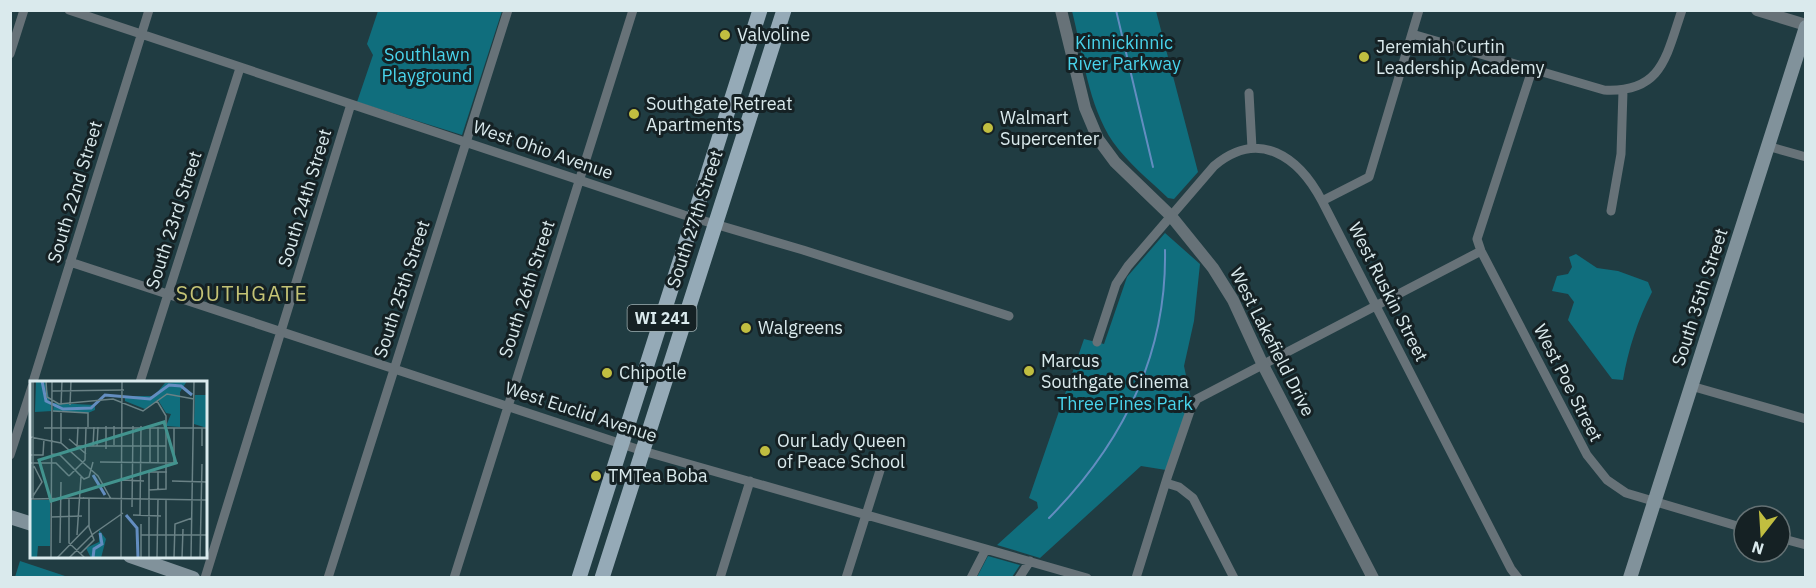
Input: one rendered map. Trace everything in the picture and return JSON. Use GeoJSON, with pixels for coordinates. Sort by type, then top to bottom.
{"type":"FeatureCollection","features":[{"type":"Feature","properties":{"kind":"main road","name":"South 27th Street"},"geometry":{"type":"LineString","coordinates":[[579,578],[759,10]]}},
{"type":"Feature","properties":{"kind":"main road","name":"South 27th Street"},"geometry":{"type":"LineString","coordinates":[[602,578],[783,10]]}},
{"type":"Feature","properties":{"kind":"main road","name":"South 35th Street"},"geometry":{"type":"LineString","coordinates":[[1630,578],[1806,26]]}},
{"type":"Feature","properties":{"kind":"main road"},"geometry":{"type":"LineString","coordinates":[[746,52],[754,58],[763,72]]}},
{"type":"Feature","properties":{"kind":"main road"},"geometry":{"type":"LineString","coordinates":[[713,158],[717,172],[708,210],[714,223]]}},
{"type":"Feature","properties":{"kind":"main road"},"geometry":{"type":"LineString","coordinates":[[690,299],[688,278],[700,232],[694,218]]}},
{"type":"Feature","properties":{"kind":"main road"},"geometry":{"type":"LineString","coordinates":[[10,517],[30,523]]}},
{"type":"Feature","properties":{"kind":"main road"},"geometry":{"type":"LineString","coordinates":[[586,554],[607,562]]}},
{"type":"Feature","properties":{"kind":"main road"},"geometry":{"type":"LineString","coordinates":[[136,558],[194,578]]}},
{"type":"Feature","properties":{"kind":"street"},"geometry":{"type":"LineString","coordinates":[[10,54],[24,10]]}},
{"type":"Feature","properties":{"kind":"street","name":"West Ohio Avenue"},"geometry":{"type":"LineString","coordinates":[[69,10],[694,218],[1009,316]]}},
{"type":"Feature","properties":{"kind":"street","name":"South 22nd Street"},"geometry":{"type":"LineString","coordinates":[[33,381],[148,10]]}},
{"type":"Feature","properties":{"kind":"street","name":"South 25th Street"},"geometry":{"type":"LineString","coordinates":[[328,578],[508,10]]}},
{"type":"Feature","properties":{"kind":"street","name":"South 26th Street"},"geometry":{"type":"LineString","coordinates":[[454,578],[633,10]]}},
{"type":"Feature","properties":{"kind":"street","name":"West Lakefield Drive"},"geometry":{"type":"LineString","coordinates":[[1061,10],[1085,108],[1098,139],[1115,162],[1171,216],[1218,276],[1233,300],[1262,363],[1373,578]]}},
{"type":"Feature","properties":{"kind":"street"},"geometry":{"type":"LineString","coordinates":[[1322,201],[1370,177],[1419,10]]}},
{"type":"Feature","properties":{"kind":"street"},"geometry":{"type":"LineString","coordinates":[[1412,34],[1604,90],[1623,91],[1641,86],[1654,76],[1665,60],[1682,10]]}},
{"type":"Feature","properties":{"kind":"street"},"geometry":{"type":"LineString","coordinates":[[1758,10],[1806,26]]}},
{"type":"Feature","properties":{"kind":"street","name":"South 23rd Street"},"geometry":{"type":"LineString","coordinates":[[140,381],[240,68]]}},
{"type":"Feature","properties":{"kind":"street"},"geometry":{"type":"LineString","coordinates":[[1137,578],[1190,411],[1197,399],[1262,363],[1481,251],[1478,239],[1532,70]]}},
{"type":"Feature","properties":{"kind":"street"},"geometry":{"type":"LineString","coordinates":[[1611,211],[1621,154],[1623,91]]}},
{"type":"Feature","properties":{"kind":"street"},"geometry":{"type":"LineString","coordinates":[[1097,342],[1116,284],[1128,266],[1205,174],[1226,156],[1252,148],[1249,93]]}},
{"type":"Feature","properties":{"kind":"street","name":"South 24th Street"},"geometry":{"type":"LineString","coordinates":[[205,578],[351,104]]}},
{"type":"Feature","properties":{"kind":"street"},"geometry":{"type":"LineString","coordinates":[[1767,146],[1806,158]]}},
{"type":"Feature","properties":{"kind":"street","name":"West Ruskin Street"},"geometry":{"type":"LineString","coordinates":[[1252,148],[1274,151],[1292,160],[1312,182],[1511,569],[1518,578]]}},
{"type":"Feature","properties":{"kind":"street","name":"West Poe Street"},"geometry":{"type":"LineString","coordinates":[[1481,251],[1587,455],[1607,480],[1626,492],[1654,502]]}},
{"type":"Feature","properties":{"kind":"street","name":"West Euclid Avenue"},"geometry":{"type":"LineString","coordinates":[[70,262],[643,451],[1087,578]]}},
{"type":"Feature","properties":{"kind":"street"},"geometry":{"type":"LineString","coordinates":[[1691,386],[1806,419]]}},
{"type":"Feature","properties":{"kind":"street"},"geometry":{"type":"LineString","coordinates":[[10,455],[30,393]]}},
{"type":"Feature","properties":{"kind":"street"},"geometry":{"type":"LineString","coordinates":[[846,578],[883,461]]}},
{"type":"Feature","properties":{"kind":"street"},"geometry":{"type":"LineString","coordinates":[[720,578],[750,482]]}},
{"type":"Feature","properties":{"kind":"street"},"geometry":{"type":"LineString","coordinates":[[1166,483],[1179,487],[1193,498],[1234,578]]}},
{"type":"Feature","properties":{"kind":"street"},"geometry":{"type":"LineString","coordinates":[[1654,502],[1732,525]]}},
{"type":"Feature","properties":{"kind":"street"},"geometry":{"type":"LineString","coordinates":[[971,578],[986,549]]}},
{"type":"Feature","properties":{"kind":"street"},"geometry":{"type":"LineString","coordinates":[[1020,578],[1030,561]]}},
{"type":"Feature","properties":{"kind":"green space","name":"Southlawn Playground"},"geometry":{"type":"Polygon","coordinates":[[[378,11],[502,11],[462,135],[357,102],[373,55],[367,44],[378,11]]]}},
{"type":"Feature","properties":{"kind":"green space","name":"Kinnickinnic River Parkway"},"geometry":{"type":"Polygon","coordinates":[[[1072,11],[1156,11],[1198,172],[1174,199],[1168,198],[1132,164],[1113,142],[1105,128],[1087,79],[1072,11]]]}},
{"type":"Feature","properties":{"kind":"green space","name":"Three Pines Park"},"geometry":{"type":"Polygon","coordinates":[[[1165,233],[1200,264],[1194,321],[1184,366],[1191,399],[1166,470],[1141,466],[1040,558],[997,545],[1038,508],[1037,502],[1029,498],[1084,339],[1104,344],[1127,277],[1165,233]]]}},
{"type":"Feature","properties":{"kind":"green space"},"geometry":{"type":"Polygon","coordinates":[[[1576,254],[1597,268],[1618,271],[1648,282],[1652,292],[1634,335],[1623,380],[1612,379],[1568,320],[1574,302],[1568,294],[1552,291],[1557,276],[1568,274],[1572,267],[1569,257],[1576,254]]]}},
{"type":"Feature","properties":{"kind":"green space"},"geometry":{"type":"Polygon","coordinates":[[[988,556],[1020,565],[1012,577],[977,577],[988,556]]]}},
{"type":"Feature","properties":{"kind":"green space"},"geometry":{"type":"Polygon","coordinates":[[[20,561],[68,577],[15,577],[20,561]]]}},
{"type":"Feature","properties":{"kind":"waterway"},"geometry":{"type":"LineString","coordinates":[[1116,10],[1153,167]]}},
{"type":"Feature","properties":{"kind":"waterway"},"geometry":{"type":"LineString","coordinates":[[1049,518],[1098,460],[1135,396],[1158,326],[1164,289],[1165,250]]}},
{"type":"Feature","properties":{"kind":"place","name":"Valvoline"},"geometry":{"type":"Point","coordinates":[725,35]}},
{"type":"Feature","properties":{"kind":"place","name":"Jeremiah Curtin Leadership Academy"},"geometry":{"type":"Point","coordinates":[1364,57]}},
{"type":"Feature","properties":{"kind":"place","name":"Southgate Retreat Apartments"},"geometry":{"type":"Point","coordinates":[634,114]}},
{"type":"Feature","properties":{"kind":"place","name":"Walmart Supercenter"},"geometry":{"type":"Point","coordinates":[988,128]}},
{"type":"Feature","properties":{"kind":"place","name":"Walgreens"},"geometry":{"type":"Point","coordinates":[746,328]}},
{"type":"Feature","properties":{"kind":"place","name":"Marcus Southgate Cinema"},"geometry":{"type":"Point","coordinates":[1029,371]}},
{"type":"Feature","properties":{"kind":"place","name":"Chipotle"},"geometry":{"type":"Point","coordinates":[607,373]}},
{"type":"Feature","properties":{"kind":"place","name":"Our Lady Queen of Peace School"},"geometry":{"type":"Point","coordinates":[765,451]}},
{"type":"Feature","properties":{"kind":"place","name":"TMTea Boba"},"geometry":{"type":"Point","coordinates":[596,476]}},
{"type":"Feature","properties":{"kind":"district","name":"SOUTHGATE"},"geometry":{"type":"Point","coordinates":[242,294]}}]}
